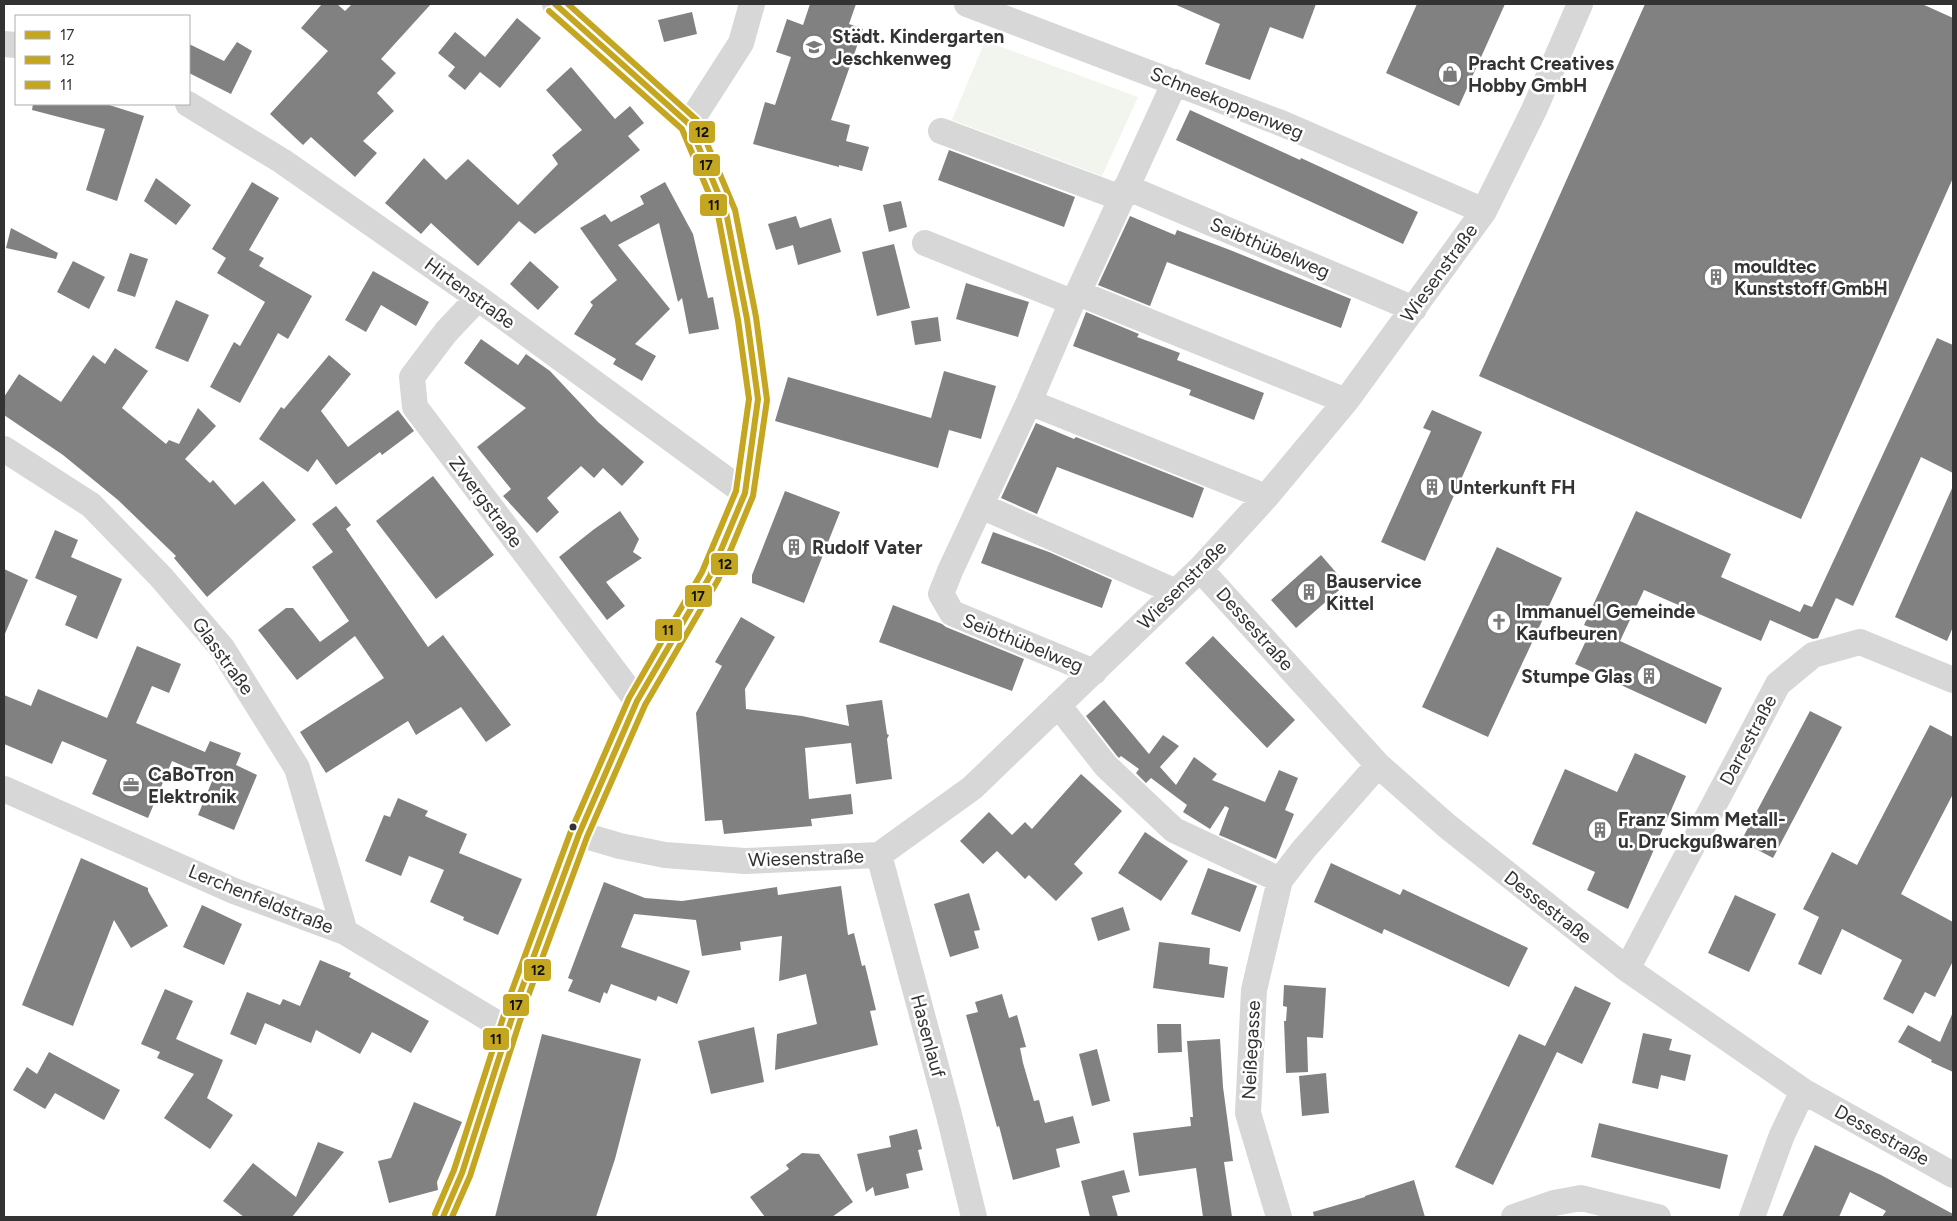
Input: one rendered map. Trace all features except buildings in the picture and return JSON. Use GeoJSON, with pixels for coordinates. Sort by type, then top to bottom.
{"type":"FeatureCollection","features":[{"type":"Feature","properties":{"kind":"street"},"geometry":{"type":"LineString","coordinates":[[443,1217],[462,1173],[519,996],[579,834],[637,701],[710,576],[745,493],[758,400],[747,319],[726,212],[689,124],[554,4]]}},
{"type":"Feature","properties":{"kind":"street"},"geometry":{"type":"LineString","coordinates":[[689,124],[741,43],[752,4]]}},
{"type":"Feature","properties":{"kind":"street","name":"Schneekoppenweg"},"geometry":{"type":"LineString","coordinates":[[967,4],[1281,124],[1484,211]]}},
{"type":"Feature","properties":{"kind":"street","name":"Wiesenstraße"},"geometry":{"type":"LineString","coordinates":[[579,834],[665,856],[745,861],[879,855],[972,788],[1200,569],[1266,497],[1346,401],[1484,211],[1534,110],[1580,4]]}},
{"type":"Feature","properties":{"kind":"street","name":"Seibthübelweg"},"geometry":{"type":"LineString","coordinates":[[1094,672],[952,613],[941,594],[1075,297],[1175,82]]}},
{"type":"Feature","properties":{"kind":"street","name":"Hirtenstraße"},"geometry":{"type":"LineString","coordinates":[[190,105],[282,161],[478,298],[745,493]]}},
{"type":"Feature","properties":{"kind":"street","name":"Seibthübelweg"},"geometry":{"type":"LineString","coordinates":[[941,131],[1123,193],[1414,308]]}},
{"type":"Feature","properties":{"kind":"street"},"geometry":{"type":"LineString","coordinates":[[925,243],[1075,297],[1346,401]]}},
{"type":"Feature","properties":{"kind":"street","name":"Zwergstraße"},"geometry":{"type":"LineString","coordinates":[[478,298],[446,332],[412,377],[416,407],[637,701]]}},
{"type":"Feature","properties":{"kind":"street"},"geometry":{"type":"LineString","coordinates":[[1029,402],[1266,497]]}},
{"type":"Feature","properties":{"kind":"street","name":"Glasstraße"},"geometry":{"type":"LineString","coordinates":[[4,449],[91,505],[161,577],[222,648],[297,768],[345,932]]}},
{"type":"Feature","properties":{"kind":"street"},"geometry":{"type":"LineString","coordinates":[[981,506],[1176,592]]}},
{"type":"Feature","properties":{"kind":"street","name":"Dessestraße"},"geometry":{"type":"LineString","coordinates":[[1200,569],[1378,765],[1447,826],[1627,969],[1803,1091],[1953,1175]]}},
{"type":"Feature","properties":{"kind":"street","name":"Darrestraße"},"geometry":{"type":"LineString","coordinates":[[1627,969],[1778,684],[1813,655],[1860,642],[1953,680]]}},
{"type":"Feature","properties":{"kind":"street"},"geometry":{"type":"LineString","coordinates":[[1058,705],[1106,766],[1174,830],[1280,880]]}},
{"type":"Feature","properties":{"kind":"street","name":"Neißegasse"},"geometry":{"type":"LineString","coordinates":[[1279,1217],[1248,1113],[1254,990],[1280,880],[1304,849],[1378,765]]}},
{"type":"Feature","properties":{"kind":"street","name":"Lerchenfeldstraße"},"geometry":{"type":"LineString","coordinates":[[4,789],[234,891],[345,932],[508,1030]]}},
{"type":"Feature","properties":{"kind":"street","name":"Hasenlauf"},"geometry":{"type":"LineString","coordinates":[[879,855],[974,1217]]}},
{"type":"Feature","properties":{"kind":"street"},"geometry":{"type":"LineString","coordinates":[[1752,1217],[1782,1135],[1803,1091]]}},
{"type":"Feature","properties":{"kind":"street"},"geometry":{"type":"LineString","coordinates":[[1514,1217],[1554,1203],[1581,1198],[1658,1217]]}},
{"type":"Feature","properties":{"kind":"shaded area"},"geometry":{"type":"Polygon","coordinates":[[[985,41],[1138,97],[1102,176],[952,120],[985,41]]]}},
{"type":"Feature","properties":{"kind":"transit line","name":"17"},"geometry":{"type":"LineString","coordinates":[[443,1217],[462,1173],[519,996],[579,834],[637,701],[710,576],[745,493],[758,399],[747,319],[726,212],[689,124],[555,4]]}},
{"type":"Feature","properties":{"kind":"transit line","name":"12"},"geometry":{"type":"LineString","coordinates":[[452,1217],[470,1176],[527,999],[587,837],[645,705],[718,580],[753,496],[767,400],[756,317],[735,210],[697,120],[568,4]]}},
{"type":"Feature","properties":{"kind":"transit line","name":"11"},"geometry":{"type":"LineString","coordinates":[[435,1214],[454,1170],[511,993],[571,831],[629,698],[702,572],[736,491],[749,399],[738,320],[718,215],[682,129],[549,11]]}},
{"type":"Feature","properties":{"kind":"place","name":"Städt. Kindergarten Jeschkenweg"},"geometry":{"type":"Point","coordinates":[814,47]}},
{"type":"Feature","properties":{"kind":"place","name":"Pracht Creatives Hobby GmbH"},"geometry":{"type":"Point","coordinates":[1450,74]}},
{"type":"Feature","properties":{"kind":"place","name":"mouldtec Kunststoff GmbH"},"geometry":{"type":"Point","coordinates":[1716,277]}},
{"type":"Feature","properties":{"kind":"place","name":"Unterkunft FH"},"geometry":{"type":"Point","coordinates":[1432,487]}},
{"type":"Feature","properties":{"kind":"place","name":"Rudolf Vater"},"geometry":{"type":"Point","coordinates":[794,547]}},
{"type":"Feature","properties":{"kind":"place","name":"Bauservice Kittel"},"geometry":{"type":"Point","coordinates":[1309,592]}},
{"type":"Feature","properties":{"kind":"place","name":"Immanuel Gemeinde Kaufbeuren"},"geometry":{"type":"Point","coordinates":[1499,622]}},
{"type":"Feature","properties":{"kind":"place","name":"Stumpe Glas"},"geometry":{"type":"Point","coordinates":[1649,676]}},
{"type":"Feature","properties":{"kind":"place","name":"CaBoTron Elektronik"},"geometry":{"type":"Point","coordinates":[131,785]}},
{"type":"Feature","properties":{"kind":"place","name":"Franz Simm Metall- u. Druckgußwaren"},"geometry":{"type":"Point","coordinates":[1600,830]}}]}
